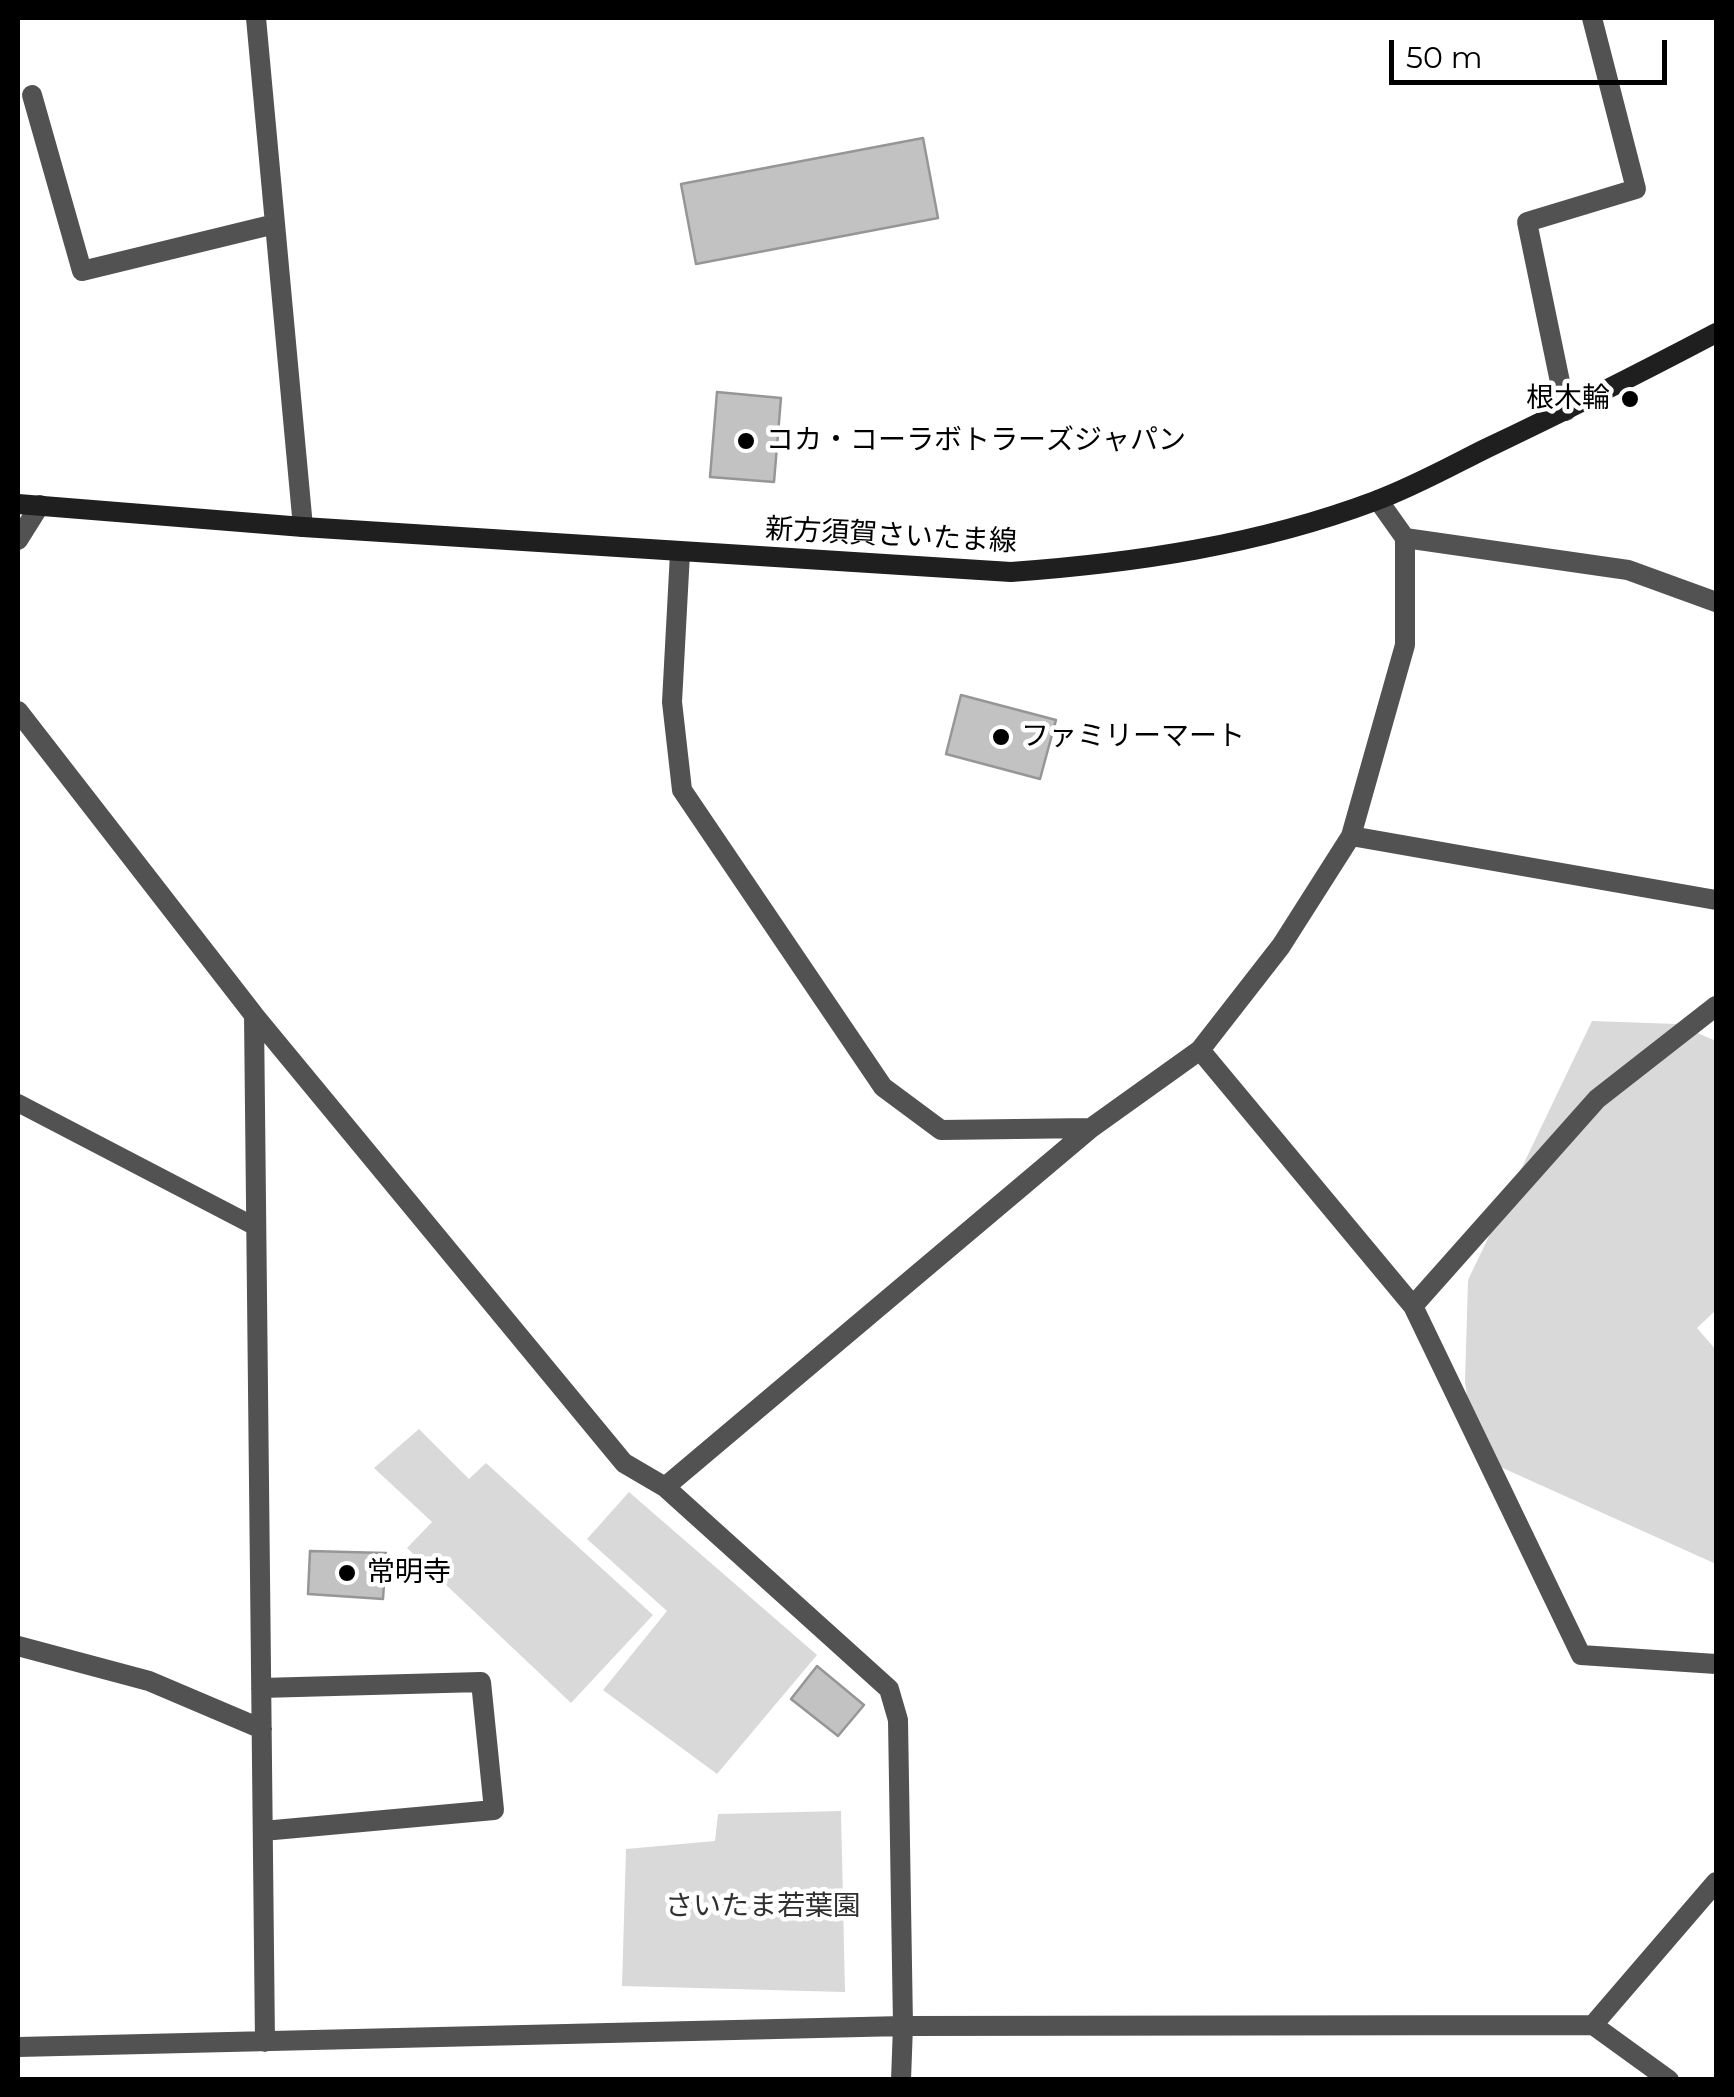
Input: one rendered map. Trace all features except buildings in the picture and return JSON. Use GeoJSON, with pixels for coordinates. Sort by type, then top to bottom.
{"type":"FeatureCollection","features":[{"type":"Feature","properties":{"kind":"main road","name":"新方須賀さいたま線"},"geometry":{"type":"LineString","coordinates":[[18,504],[680,553],[1011,572],[1100,566],[1290,529],[1378,500],[1716,333]]}},
{"type":"Feature","properties":{"kind":"street"},"geometry":{"type":"LineString","coordinates":[[256,18],[303,527]]}},
{"type":"Feature","properties":{"kind":"street"},"geometry":{"type":"LineString","coordinates":[[1566,410],[1526,222],[1636,189],[1592,18]]}},
{"type":"Feature","properties":{"kind":"street"},"geometry":{"type":"LineString","coordinates":[[32,95],[82,271],[275,224]]}},
{"type":"Feature","properties":{"kind":"street"},"geometry":{"type":"LineString","coordinates":[[665,1488],[1091,1128],[1200,1050],[1281,946],[1351,836],[1405,645],[1406,538],[1378,500]]}},
{"type":"Feature","properties":{"kind":"street"},"geometry":{"type":"LineString","coordinates":[[18,540],[40,505]]}},
{"type":"Feature","properties":{"kind":"street"},"geometry":{"type":"LineString","coordinates":[[1406,538],[1628,570],[1716,602]]}},
{"type":"Feature","properties":{"kind":"street"},"geometry":{"type":"LineString","coordinates":[[680,553],[672,702],[682,790],[883,1087],[941,1130],[1091,1128]]}},
{"type":"Feature","properties":{"kind":"street"},"geometry":{"type":"LineString","coordinates":[[18,712],[254,1015],[624,1463],[665,1488],[890,1689],[898,1720],[901,2080]]}},
{"type":"Feature","properties":{"kind":"street"},"geometry":{"type":"LineString","coordinates":[[1351,836],[1716,900]]}},
{"type":"Feature","properties":{"kind":"street"},"geometry":{"type":"LineString","coordinates":[[1413,1306],[1597,1099],[1716,1006]]}},
{"type":"Feature","properties":{"kind":"street"},"geometry":{"type":"LineString","coordinates":[[254,1015],[266,2042]]}},
{"type":"Feature","properties":{"kind":"street"},"geometry":{"type":"LineString","coordinates":[[1200,1050],[1413,1306],[1582,1654],[1716,1664]]}},
{"type":"Feature","properties":{"kind":"street"},"geometry":{"type":"LineString","coordinates":[[18,1646],[149,1681],[262,1729]]}},
{"type":"Feature","properties":{"kind":"street"},"geometry":{"type":"LineString","coordinates":[[261,1688],[481,1682],[494,1810],[263,1832]]}},
{"type":"Feature","properties":{"kind":"street"},"geometry":{"type":"LineString","coordinates":[[1593,2025],[1716,1882]]}},
{"type":"Feature","properties":{"kind":"street"},"geometry":{"type":"LineString","coordinates":[[18,2047],[903,2026],[1593,2025],[1669,2080]]}},
{"type":"Feature","properties":{"kind":"lane"},"geometry":{"type":"LineString","coordinates":[[18,1126],[25,1107],[256,1227]]}},
{"type":"Feature","properties":{"kind":"green space"},"geometry":{"type":"Polygon","coordinates":[[[1592,1021],[1677,1024],[1716,1041],[1716,1310],[1697,1328],[1716,1350],[1716,1564],[1476,1456],[1465,1382],[1468,1280],[1592,1021]]]}},
{"type":"Feature","properties":{"kind":"green space"},"geometry":{"type":"Polygon","coordinates":[[[419,1429],[469,1479],[486,1463],[653,1615],[571,1703],[407,1548],[432,1522],[374,1468],[419,1429]]]}},
{"type":"Feature","properties":{"kind":"green space"},"geometry":{"type":"Polygon","coordinates":[[[629,1492],[817,1655],[717,1774],[603,1690],[667,1611],[587,1539],[629,1492]]]}},
{"type":"Feature","properties":{"kind":"green space","name":"さいたま若葉園"},"geometry":{"type":"Polygon","coordinates":[[[841,1811],[845,1992],[622,1986],[626,1849],[715,1841],[718,1814],[841,1811]]]}},
{"type":"Feature","properties":{"kind":"place","name":"根木輪"},"geometry":{"type":"Point","coordinates":[1630,399]}},
{"type":"Feature","properties":{"kind":"place","name":"コカ・コーラボトラーズジャパン"},"geometry":{"type":"Point","coordinates":[746,441]}},
{"type":"Feature","properties":{"kind":"place","name":"ファミリーマート"},"geometry":{"type":"Point","coordinates":[1001,737]}},
{"type":"Feature","properties":{"kind":"place","name":"常明寺"},"geometry":{"type":"Point","coordinates":[347,1573]}}]}
